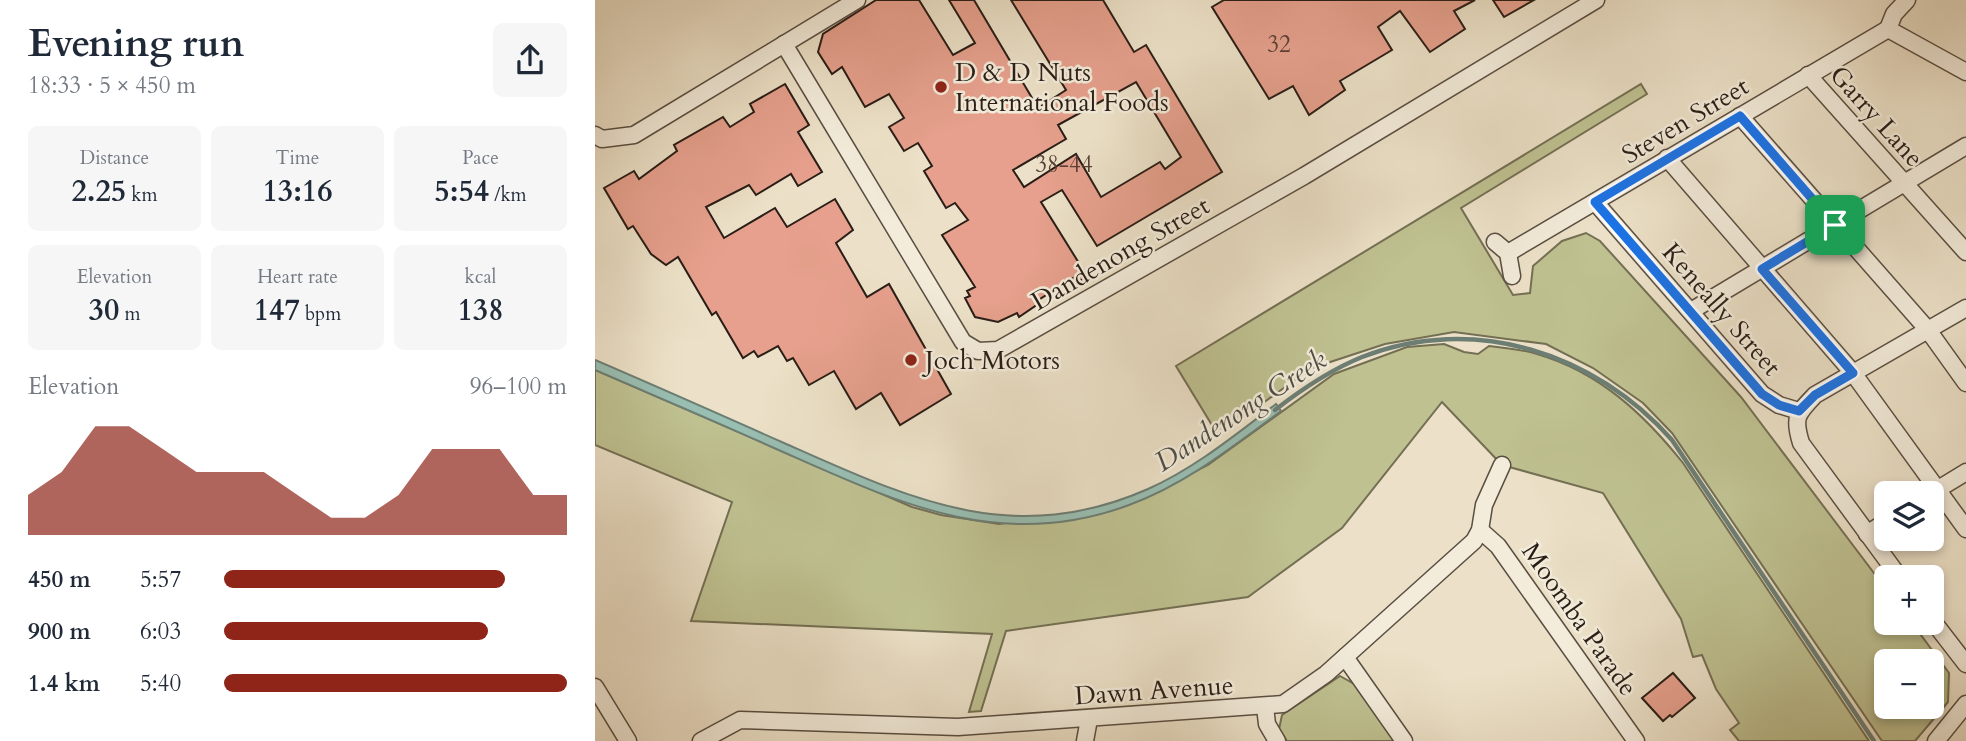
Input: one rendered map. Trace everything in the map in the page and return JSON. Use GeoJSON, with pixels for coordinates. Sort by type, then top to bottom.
{"type":"FeatureCollection","features":[{"type":"Feature","properties":{"kind":"street"},"geometry":{"type":"LineString","coordinates":[[595,135],[602,139],[634,135],[857,0]]}},
{"type":"Feature","properties":{"kind":"street","name":"Dandenong Street"},"geometry":{"type":"LineString","coordinates":[[784,44],[963,342],[978,351],[988,351],[998,350],[1304,176],[1574,5],[1596,0]]}},
{"type":"Feature","properties":{"kind":"street"},"geometry":{"type":"LineString","coordinates":[[1907,0],[1894,14],[1888,29],[1966,72]]}},
{"type":"Feature","properties":{"kind":"street","name":"Steven Street"},"geometry":{"type":"LineString","coordinates":[[1508,253],[1888,29]]}},
{"type":"Feature","properties":{"kind":"street","name":"Garry Lane"},"geometry":{"type":"LineString","coordinates":[[1808,75],[1966,253]]}},
{"type":"Feature","properties":{"kind":"street"},"geometry":{"type":"LineString","coordinates":[[1740,116],[1928,330],[1966,383]]}},
{"type":"Feature","properties":{"kind":"street"},"geometry":{"type":"LineString","coordinates":[[1691,312],[1966,146]]}},
{"type":"Feature","properties":{"kind":"street"},"geometry":{"type":"LineString","coordinates":[[1667,158],[1853,373],[1926,481]]}},
{"type":"Feature","properties":{"kind":"street","name":"Keneally Street"},"geometry":{"type":"LineString","coordinates":[[1595,202],[1762,394],[1779,405],[1799,411]]}},
{"type":"Feature","properties":{"kind":"street"},"geometry":{"type":"LineString","coordinates":[[1495,242],[1508,253],[1512,276]]}},
{"type":"Feature","properties":{"kind":"street"},"geometry":{"type":"LineString","coordinates":[[1890,565],[1801,443],[1795,424],[1799,411],[1815,395],[1966,308]]}},
{"type":"Feature","properties":{"kind":"street","name":"Dawn Avenue"},"geometry":{"type":"LineString","coordinates":[[701,741],[740,720],[958,727],[1265,707],[1289,700],[1345,657],[1474,541],[1480,530],[1484,505],[1502,465]]}},
{"type":"Feature","properties":{"kind":"street"},"geometry":{"type":"LineString","coordinates":[[1944,485],[1966,472]]}},
{"type":"Feature","properties":{"kind":"street"},"geometry":{"type":"LineString","coordinates":[[1944,504],[1966,529]]}},
{"type":"Feature","properties":{"kind":"street","name":"Moomba Parade"},"geometry":{"type":"LineString","coordinates":[[1480,530],[1499,546],[1636,741]]}},
{"type":"Feature","properties":{"kind":"street"},"geometry":{"type":"LineString","coordinates":[[1867,534],[1874,530]]}},
{"type":"Feature","properties":{"kind":"street"},"geometry":{"type":"LineString","coordinates":[[1944,635],[1966,664]]}},
{"type":"Feature","properties":{"kind":"street"},"geometry":{"type":"LineString","coordinates":[[1345,657],[1404,741]]}},
{"type":"Feature","properties":{"kind":"street"},"geometry":{"type":"LineString","coordinates":[[595,687],[628,741]]}},
{"type":"Feature","properties":{"kind":"street"},"geometry":{"type":"LineString","coordinates":[[1265,707],[1267,724],[1277,741]]}},
{"type":"Feature","properties":{"kind":"street"},"geometry":{"type":"LineString","coordinates":[[1936,741],[1962,710]]}},
{"type":"Feature","properties":{"kind":"street"},"geometry":{"type":"LineString","coordinates":[[1084,741],[1089,719]]}},
{"type":"Feature","properties":{"kind":"green space"},"geometry":{"type":"Polygon","coordinates":[[[1641,84],[1647,94],[1461,208],[1513,295],[1530,293],[1533,266],[1562,241],[1586,233],[1600,241],[1741,397],[1874,573],[1874,635],[1921,635],[1931,649],[1874,649],[1874,719],[1934,719],[1915,741],[1882,741],[1672,433],[1643,403],[1593,368],[1546,344],[1454,332],[1385,344],[1312,368],[1218,435],[1176,366],[1641,84]]]}},
{"type":"Feature","properties":{"kind":"green space"},"geometry":{"type":"Polygon","coordinates":[[[1444,344],[1478,354],[1489,346],[1537,354],[1600,383],[1636,412],[1683,463],[1869,741],[1739,741],[1730,730],[1739,723],[1716,689],[1702,655],[1693,657],[1681,619],[1603,493],[1502,465],[1442,402],[1342,528],[1248,597],[1006,631],[981,711],[969,712],[992,634],[691,621],[732,502],[595,445],[595,370],[912,507],[941,515],[999,524],[1128,505],[1208,465],[1334,374],[1407,347],[1444,344]]]}},
{"type":"Feature","properties":{"kind":"green space"},"geometry":{"type":"Polygon","coordinates":[[[1944,666],[1949,673],[1948,702],[1944,707],[1944,666]]]}},
{"type":"Feature","properties":{"kind":"green space"},"geometry":{"type":"Polygon","coordinates":[[[1340,676],[1356,685],[1395,741],[1287,741],[1279,729],[1282,715],[1340,676]]]}},
{"type":"Feature","properties":{"kind":"water"},"geometry":{"type":"Polygon","coordinates":[[[595,360],[874,482],[918,498],[961,509],[1006,515],[1051,515],[1098,507],[1148,489],[1198,461],[1276,404],[1281,411],[1189,476],[1129,505],[1081,519],[1035,524],[990,522],[904,502],[861,486],[595,370],[595,360]]]}},
{"type":"Feature","properties":{"kind":"building"},"geometry":{"type":"Polygon","coordinates":[[[876,0],[919,0],[953,55],[975,43],[949,0],[974,0],[1038,108],[1066,90],[1011,0],[1103,0],[1134,52],[1146,45],[1222,172],[1097,246],[1062,190],[1041,202],[1087,276],[1075,284],[1073,278],[1037,301],[1038,304],[1019,317],[1017,313],[998,322],[975,317],[965,298],[970,296],[967,291],[975,287],[942,235],[968,220],[955,203],[946,208],[924,171],[932,166],[918,143],[904,151],[889,127],[904,118],[889,94],[865,107],[842,67],[832,74],[818,52],[823,34],[876,0]],[[1136,82],[1058,125],[1066,139],[1013,170],[1024,187],[1076,154],[1101,197],[1160,162],[1165,169],[1181,157],[1136,82]]]}},
{"type":"Feature","properties":{"kind":"building"},"geometry":{"type":"Polygon","coordinates":[[[1224,0],[1475,0],[1454,11],[1465,29],[1430,52],[1400,11],[1378,27],[1392,50],[1340,81],[1345,90],[1309,115],[1293,86],[1269,99],[1212,7],[1224,0]]]}},
{"type":"Feature","properties":{"kind":"building"},"geometry":{"type":"Polygon","coordinates":[[[1493,0],[1534,0],[1504,17],[1493,0]]]}},
{"type":"Feature","properties":{"kind":"building"},"geometry":{"type":"Polygon","coordinates":[[[785,84],[809,125],[798,132],[822,172],[798,186],[791,174],[756,195],[749,185],[706,207],[724,238],[775,208],[787,227],[835,199],[853,230],[836,243],[867,297],[889,284],[951,394],[900,425],[881,393],[856,409],[834,371],[809,385],[793,358],[787,361],[778,346],[758,357],[754,351],[743,358],[716,312],[712,315],[678,257],[666,265],[651,254],[633,226],[628,229],[604,188],[634,171],[639,179],[677,151],[674,145],[723,117],[730,127],[754,112],[750,104],[785,84]]]}},
{"type":"Feature","properties":{"kind":"building"},"geometry":{"type":"Polygon","coordinates":[[[1673,673],[1695,698],[1663,721],[1642,698],[1673,673]]]}},
{"type":"Feature","properties":{"kind":"waterway","name":"Dandenong Creek"},"geometry":{"type":"LineString","coordinates":[[1275,410],[1317,380],[1362,357],[1404,344],[1447,339],[1489,341],[1530,349],[1570,364],[1607,384],[1641,410],[1672,440],[1874,741]]}},
{"type":"Feature","properties":{"kind":"place","name":"D & D Nuts International Foods"},"geometry":{"type":"Point","coordinates":[941,87]}},
{"type":"Feature","properties":{"kind":"place","name":"Joch Motors"},"geometry":{"type":"Point","coordinates":[911,360]}},
{"type":"Feature","properties":{"kind":"route"},"geometry":{"type":"LineString","coordinates":[[1740,116],[1835,225],[1762,269],[1853,373],[1815,395],[1799,411],[1779,405],[1762,394],[1595,202],[1740,116]]}}]}
